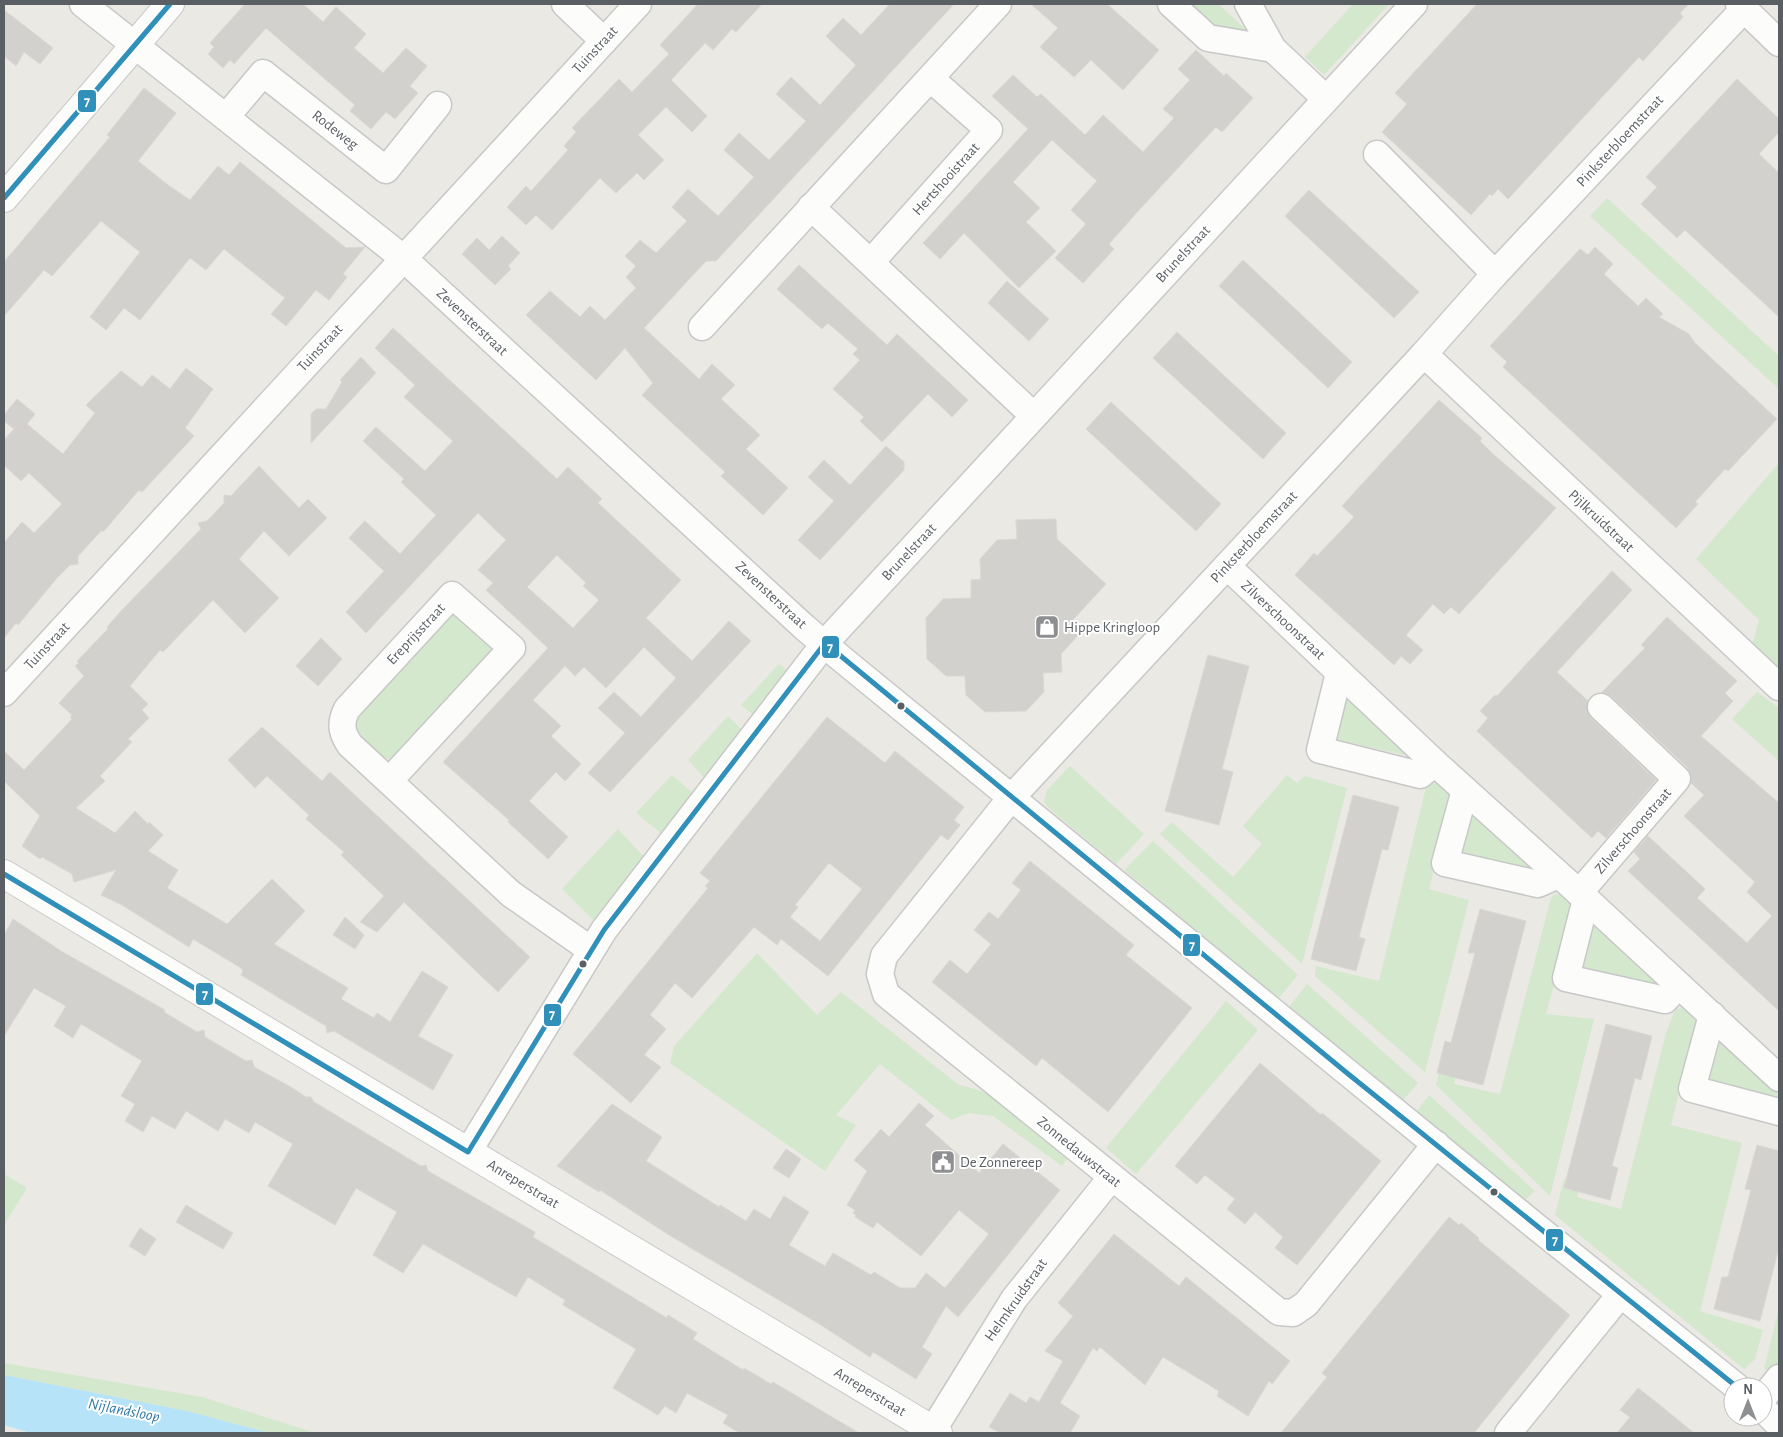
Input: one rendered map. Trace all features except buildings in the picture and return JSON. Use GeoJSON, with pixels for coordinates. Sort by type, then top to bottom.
{"type":"FeatureCollection","features":[{"type":"Feature","properties":{"kind":"street"},"geometry":{"type":"LineString","coordinates":[[84,4],[403,258]]}},
{"type":"Feature","properties":{"kind":"street"},"geometry":{"type":"LineString","coordinates":[[4,198],[170,4]]}},
{"type":"Feature","properties":{"kind":"street"},"geometry":{"type":"LineString","coordinates":[[565,4],[604,40]]}},
{"type":"Feature","properties":{"kind":"street","name":"Tuinstraat"},"geometry":{"type":"LineString","coordinates":[[4,693],[638,4]]}},
{"type":"Feature","properties":{"kind":"street"},"geometry":{"type":"LineString","coordinates":[[702,327],[998,4]]}},
{"type":"Feature","properties":{"kind":"street"},"geometry":{"type":"LineString","coordinates":[[1171,4],[1208,38],[1273,49]]}},
{"type":"Feature","properties":{"kind":"street"},"geometry":{"type":"LineString","coordinates":[[1248,4],[1273,49],[1326,99]]}},
{"type":"Feature","properties":{"kind":"street","name":"Brunelstraat"},"geometry":{"type":"LineString","coordinates":[[468,1152],[604,930],[825,643],[1414,4]]}},
{"type":"Feature","properties":{"kind":"street"},"geometry":{"type":"LineString","coordinates":[[1742,6],[1779,40]]}},
{"type":"Feature","properties":{"kind":"street","name":"Pinksterbloemstraat"},"geometry":{"type":"LineString","coordinates":[[1011,798],[1424,354],[1495,274],[1742,6]]}},
{"type":"Feature","properties":{"kind":"street","name":"Rodeweg"},"geometry":{"type":"LineString","coordinates":[[226,117],[263,73],[386,170],[438,105]]}},
{"type":"Feature","properties":{"kind":"street","name":"Hertshooistraat"},"geometry":{"type":"LineString","coordinates":[[871,262],[989,130],[931,79]]}},
{"type":"Feature","properties":{"kind":"street"},"geometry":{"type":"LineString","coordinates":[[1377,154],[1495,274]]}},
{"type":"Feature","properties":{"kind":"street"},"geometry":{"type":"LineString","coordinates":[[811,207],[1034,416]]}},
{"type":"Feature","properties":{"kind":"street","name":"Zevensterstraat"},"geometry":{"type":"LineString","coordinates":[[403,258],[804,627],[1620,1295],[1724,1377]]}},
{"type":"Feature","properties":{"kind":"street","name":"Pijlkruidstraat"},"geometry":{"type":"LineString","coordinates":[[1424,354],[1779,687]]}},
{"type":"Feature","properties":{"kind":"street","name":"Zilverschoonstraat"},"geometry":{"type":"LineString","coordinates":[[1227,566],[1434,763],[1583,896],[1779,1078]]}},
{"type":"Feature","properties":{"kind":"street","name":"Ereprijsstraat"},"geometry":{"type":"LineString","coordinates":[[390,780],[512,648],[452,595],[347,709],[342,719],[342,729],[350,745],[511,894],[591,950]]}},
{"type":"Feature","properties":{"kind":"street"},"geometry":{"type":"LineString","coordinates":[[1339,673],[1320,750],[1360,758],[1420,775],[1434,763]]}},
{"type":"Feature","properties":{"kind":"street","name":"Zilverschoonstraat"},"geometry":{"type":"LineString","coordinates":[[1602,707],[1677,779],[1583,896],[1566,978],[1665,1000],[1678,986]]}},
{"type":"Feature","properties":{"kind":"street"},"geometry":{"type":"LineString","coordinates":[[1465,790],[1445,863],[1538,884],[1558,875]]}},
{"type":"Feature","properties":{"kind":"street","name":"Zonnedauwstraat"},"geometry":{"type":"LineString","coordinates":[[1011,798],[884,956],[880,974],[886,994],[1111,1178],[1279,1312],[1293,1313],[1306,1304],[1436,1144]]}},
{"type":"Feature","properties":{"kind":"street","name":"Anreperstraat"},"geometry":{"type":"LineString","coordinates":[[4,874],[936,1432]]}},
{"type":"Feature","properties":{"kind":"street"},"geometry":{"type":"LineString","coordinates":[[1712,1015],[1692,1089],[1779,1112]]}},
{"type":"Feature","properties":{"kind":"street","name":"Helmkruidstraat"},"geometry":{"type":"LineString","coordinates":[[936,1432],[1014,1299],[1111,1178]]}},
{"type":"Feature","properties":{"kind":"street"},"geometry":{"type":"LineString","coordinates":[[1508,1433],[1620,1295]]}},
{"type":"Feature","properties":{"kind":"green space"},"geometry":{"type":"Polygon","coordinates":[[[1186,4],[1218,4],[1253,36],[1216,32],[1186,4]]]}},
{"type":"Feature","properties":{"kind":"green space"},"geometry":{"type":"Polygon","coordinates":[[[1353,4],[1389,4],[1324,75],[1305,57],[1353,4]]]}},
{"type":"Feature","properties":{"kind":"green space"},"geometry":{"type":"Polygon","coordinates":[[[1607,198],[1779,356],[1779,389],[1590,216],[1607,198]]]}},
{"type":"Feature","properties":{"kind":"green space"},"geometry":{"type":"Polygon","coordinates":[[[1779,463],[1779,670],[1752,646],[1759,620],[1696,559],[1779,463]]]}},
{"type":"Feature","properties":{"kind":"green space"},"geometry":{"type":"Polygon","coordinates":[[[457,613],[492,642],[488,664],[400,756],[384,759],[378,757],[367,749],[351,732],[351,721],[449,614],[457,613]]]}},
{"type":"Feature","properties":{"kind":"green space"},"geometry":{"type":"Polygon","coordinates":[[[779,664],[789,672],[753,715],[741,705],[779,664]]]}},
{"type":"Feature","properties":{"kind":"green space"},"geometry":{"type":"Polygon","coordinates":[[[1757,692],[1779,708],[1779,761],[1732,719],[1757,692]]]}},
{"type":"Feature","properties":{"kind":"green space"},"geometry":{"type":"Polygon","coordinates":[[[1348,699],[1355,702],[1410,756],[1333,739],[1342,702],[1348,699]]]}},
{"type":"Feature","properties":{"kind":"green space"},"geometry":{"type":"Polygon","coordinates":[[[728,716],[742,730],[704,777],[688,760],[728,716]]]}},
{"type":"Feature","properties":{"kind":"green space"},"geometry":{"type":"Polygon","coordinates":[[[1070,766],[1144,834],[1116,864],[1044,802],[1047,790],[1070,766]]]}},
{"type":"Feature","properties":{"kind":"green space"},"geometry":{"type":"Polygon","coordinates":[[[672,775],[693,793],[662,834],[636,813],[672,775]]]}},
{"type":"Feature","properties":{"kind":"green space"},"geometry":{"type":"Polygon","coordinates":[[[1287,775],[1297,783],[1305,776],[1347,788],[1302,964],[1160,834],[1172,822],[1233,877],[1262,844],[1243,826],[1287,775]]]}},
{"type":"Feature","properties":{"kind":"green space"},"geometry":{"type":"Polygon","coordinates":[[[1431,783],[1438,783],[1450,794],[1451,803],[1429,889],[1469,900],[1425,1072],[1315,976],[1316,966],[1379,981],[1426,787],[1431,783]]]}},
{"type":"Feature","properties":{"kind":"green space"},"geometry":{"type":"Polygon","coordinates":[[[1473,813],[1532,867],[1532,873],[1458,852],[1463,820],[1473,813]]]}},
{"type":"Feature","properties":{"kind":"green space"},"geometry":{"type":"Polygon","coordinates":[[[618,829],[644,857],[594,921],[562,889],[618,829]]]}},
{"type":"Feature","properties":{"kind":"green space"},"geometry":{"type":"Polygon","coordinates":[[[1153,841],[1298,975],[1278,999],[1124,870],[1153,841]]]}},
{"type":"Feature","properties":{"kind":"green space"},"geometry":{"type":"Polygon","coordinates":[[[1562,894],[1570,898],[1575,909],[1546,1014],[1594,1019],[1550,1196],[1436,1085],[1442,1062],[1458,1064],[1454,1084],[1500,1094],[1551,898],[1554,895],[1562,894]]]}},
{"type":"Feature","properties":{"kind":"green space"},"geometry":{"type":"Polygon","coordinates":[[[1598,927],[1655,980],[1655,987],[1583,970],[1577,962],[1588,929],[1598,927]]]}},
{"type":"Feature","properties":{"kind":"green space"},"geometry":{"type":"Polygon","coordinates":[[[757,953],[817,1015],[841,992],[959,1085],[976,1089],[1006,1103],[1031,1122],[1069,1156],[1062,1166],[993,1116],[968,1113],[951,1120],[880,1064],[836,1115],[856,1125],[825,1171],[670,1063],[674,1046],[757,953]]]}},
{"type":"Feature","properties":{"kind":"green space"},"geometry":{"type":"Polygon","coordinates":[[[1307,984],[1418,1083],[1403,1100],[1288,1008],[1307,984]]]}},
{"type":"Feature","properties":{"kind":"green space"},"geometry":{"type":"Polygon","coordinates":[[[1226,1001],[1258,1030],[1136,1174],[1106,1148],[1226,1001]]]}},
{"type":"Feature","properties":{"kind":"green space"},"geometry":{"type":"Polygon","coordinates":[[[1681,1008],[1695,1016],[1697,1023],[1671,1125],[1742,1143],[1700,1311],[1763,1330],[1755,1359],[1744,1369],[1555,1215],[1564,1179],[1581,1182],[1577,1197],[1621,1209],[1666,1033],[1675,1010],[1681,1008]]]}},
{"type":"Feature","properties":{"kind":"green space"},"geometry":{"type":"Polygon","coordinates":[[[1717,1042],[1727,1045],[1778,1094],[1777,1101],[1703,1079],[1717,1042]]]}},
{"type":"Feature","properties":{"kind":"green space"},"geometry":{"type":"Polygon","coordinates":[[[1429,1095],[1535,1191],[1525,1200],[1416,1112],[1429,1095]]]}},
{"type":"Feature","properties":{"kind":"green space"},"geometry":{"type":"Polygon","coordinates":[[[4,1174],[27,1188],[4,1225],[4,1174]]]}},
{"type":"Feature","properties":{"kind":"green space"},"geometry":{"type":"Polygon","coordinates":[[[1779,1308],[1779,1362],[1771,1372],[1764,1369],[1779,1308]]]}},
{"type":"Feature","properties":{"kind":"green space"},"geometry":{"type":"Polygon","coordinates":[[[4,1363],[202,1397],[316,1433],[269,1433],[187,1411],[4,1375],[4,1363]]]}},
{"type":"Feature","properties":{"kind":"water","name":"Nijlandsloop"},"geometry":{"type":"Polygon","coordinates":[[[4,1375],[187,1411],[269,1433],[30,1433],[4,1425],[4,1375]]]}},
{"type":"Feature","properties":{"kind":"transit line","name":"7"},"geometry":{"type":"LineString","coordinates":[[4,198],[170,4]]}},
{"type":"Feature","properties":{"kind":"transit line","name":"7"},"geometry":{"type":"LineString","coordinates":[[4,874],[468,1152],[604,930],[825,643],[1347,1073],[1725,1377]]}},
{"type":"Feature","properties":{"kind":"place","name":"Hippe Kringloop"},"geometry":{"type":"Point","coordinates":[1047,627]}},
{"type":"Feature","properties":{"kind":"place","name":"De Zonnereep"},"geometry":{"type":"Point","coordinates":[943,1162]}}]}
